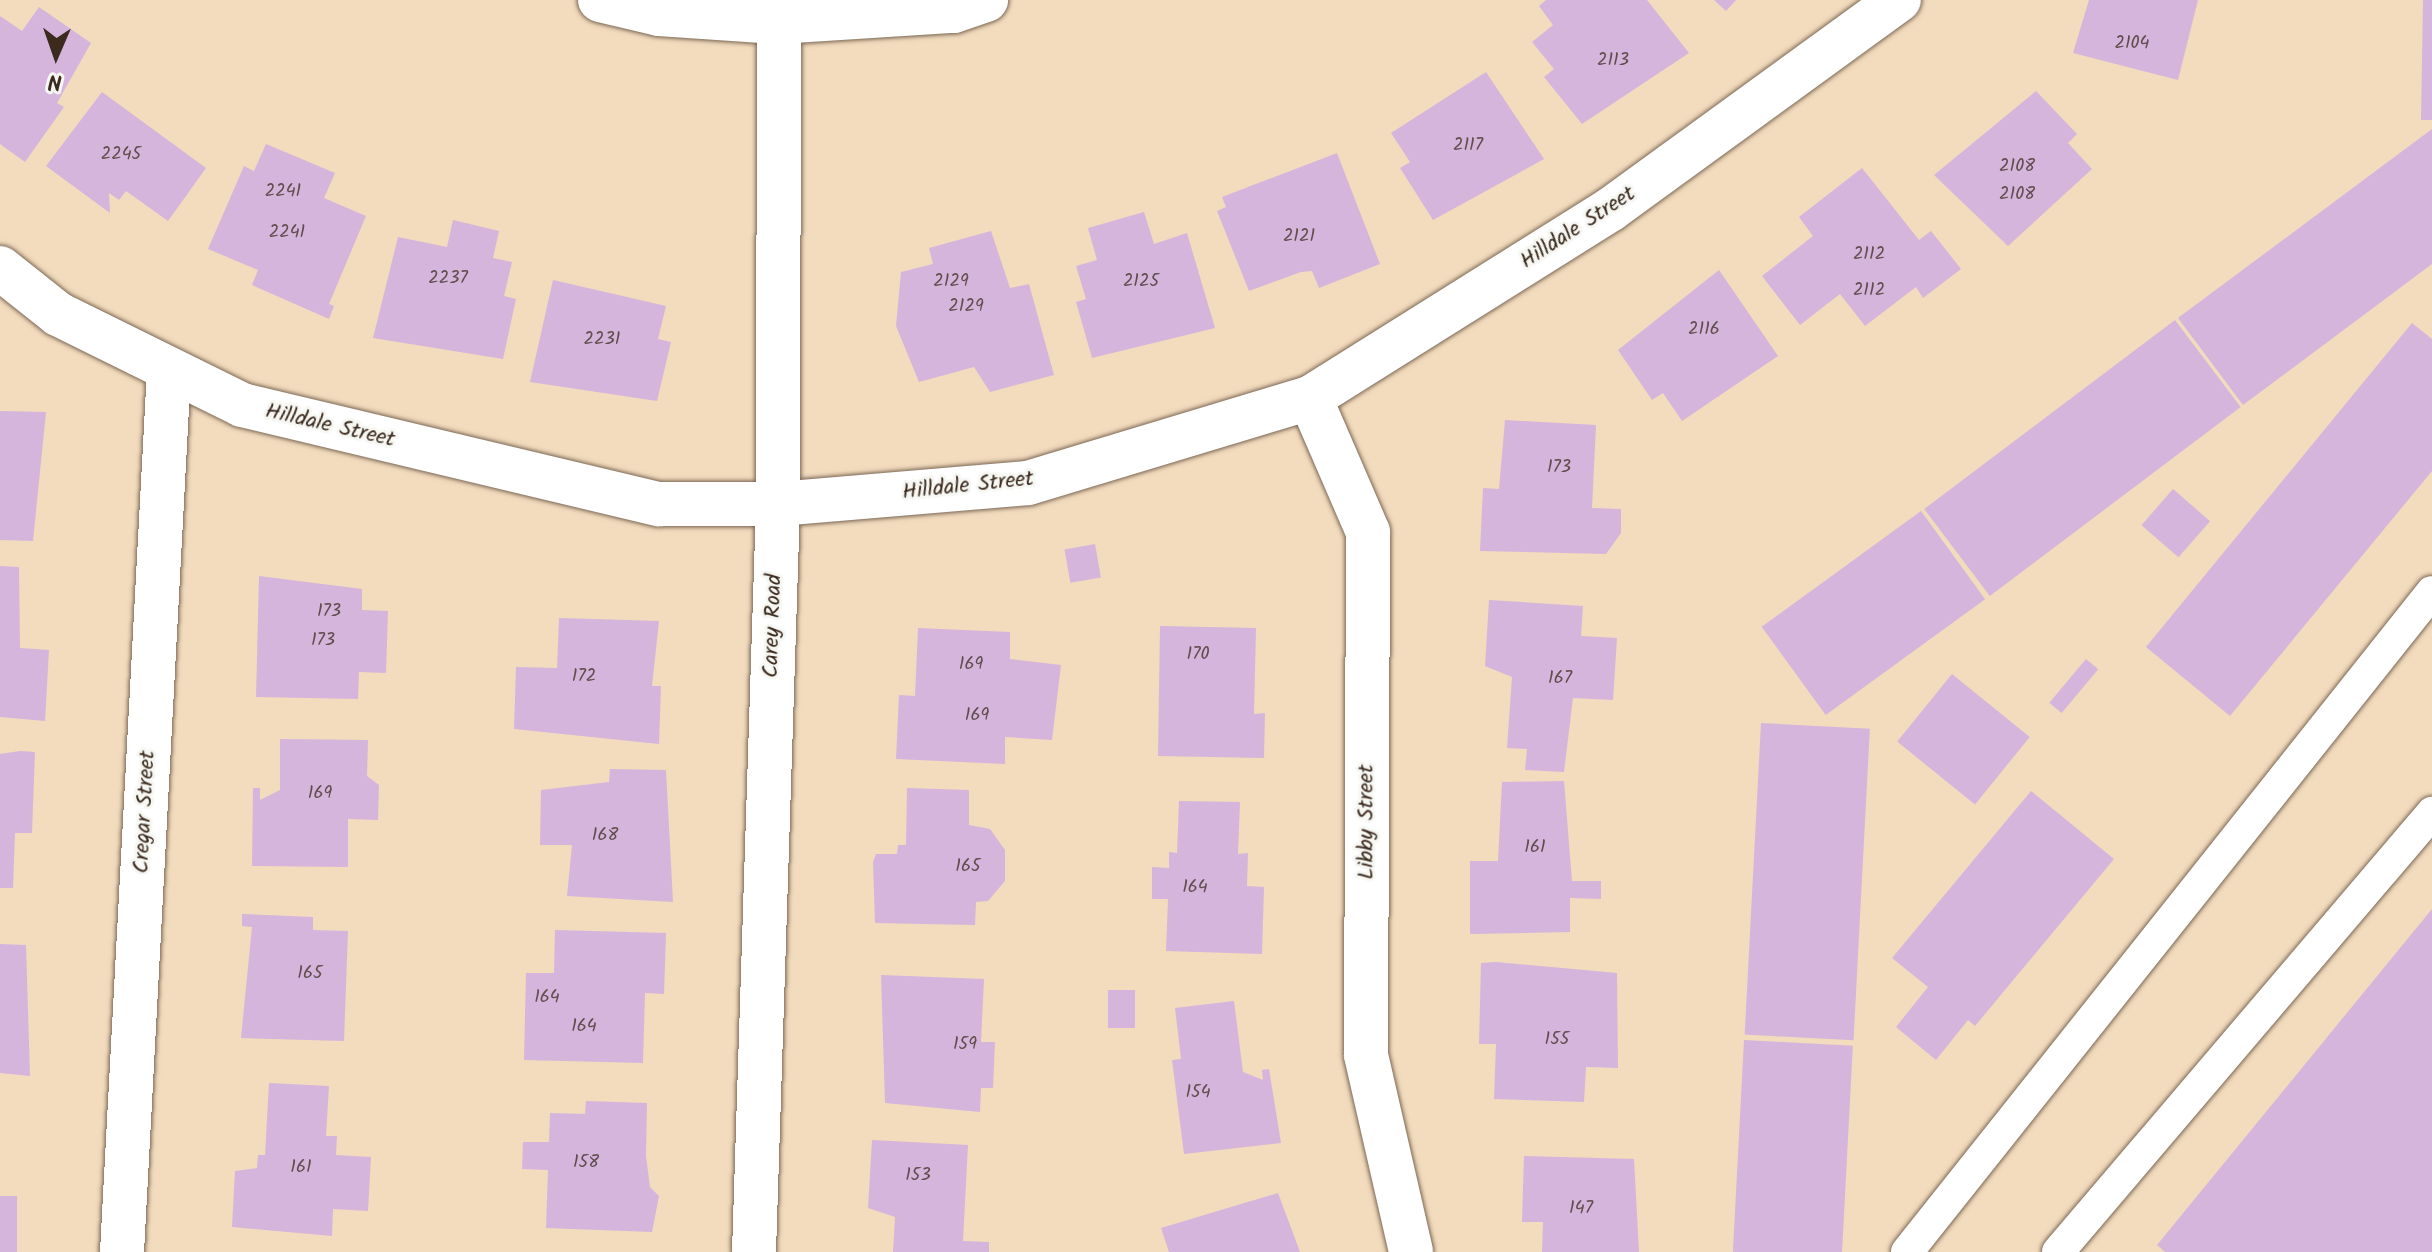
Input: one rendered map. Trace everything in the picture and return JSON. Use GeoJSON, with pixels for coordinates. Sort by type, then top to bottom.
{"type":"FeatureCollection","features":[{"type":"Feature","properties":{"kind":"street"},"geometry":{"type":"LineString","coordinates":[[600,0],[659,14],[954,11],[986,0]]}},
{"type":"Feature","properties":{"kind":"street","name":"Hilldale Street"},"geometry":{"type":"LineString","coordinates":[[0,268],[58,314],[242,405],[659,504],[778,504],[1028,483],[1310,398],[1611,209],[1899,0]]}},
{"type":"Feature","properties":{"kind":"street","name":"Carey Road"},"geometry":{"type":"LineString","coordinates":[[754,1252],[778,504],[778,11]]}},
{"type":"Feature","properties":{"kind":"street","name":"Cregar Street"},"geometry":{"type":"LineString","coordinates":[[122,1252],[169,371]]}},
{"type":"Feature","properties":{"kind":"street","name":"Libby Street"},"geometry":{"type":"LineString","coordinates":[[1310,398],[1368,532],[1366,1055],[1411,1252]]}},
{"type":"Feature","properties":{"kind":"lane"},"geometry":{"type":"LineString","coordinates":[[1907,1252],[2432,592]]}},
{"type":"Feature","properties":{"kind":"lane"},"geometry":{"type":"LineString","coordinates":[[2058,1252],[2432,813]]}},
{"type":"Feature","properties":{"kind":"building"},"geometry":{"type":"Polygon","coordinates":[[[1546,0],[1647,0],[1689,53],[1582,124],[1544,77],[1554,69],[1532,42],[1553,25],[1539,6],[1546,0]]]}},
{"type":"Feature","properties":{"kind":"building"},"geometry":{"type":"Polygon","coordinates":[[[1714,0],[1736,0],[1726,11],[1714,0]]]}},
{"type":"Feature","properties":{"kind":"building"},"geometry":{"type":"Polygon","coordinates":[[[2089,0],[2198,0],[2178,80],[2073,53],[2089,0]]]}},
{"type":"Feature","properties":{"kind":"building"},"geometry":{"type":"Polygon","coordinates":[[[2423,0],[2432,0],[2432,120],[2421,120],[2423,0]]]}},
{"type":"Feature","properties":{"kind":"building"},"geometry":{"type":"Polygon","coordinates":[[[39,7],[91,43],[57,103],[64,107],[25,162],[0,144],[0,16],[22,31],[39,7]]]}},
{"type":"Feature","properties":{"kind":"building"},"geometry":{"type":"Polygon","coordinates":[[[1486,72],[1544,159],[1433,220],[1400,168],[1410,162],[1391,133],[1486,72]]]}},
{"type":"Feature","properties":{"kind":"building"},"geometry":{"type":"Polygon","coordinates":[[[2036,91],[2077,134],[2068,143],[2092,169],[2008,246],[1934,175],[2036,91]]]}},
{"type":"Feature","properties":{"kind":"building"},"geometry":{"type":"Polygon","coordinates":[[[102,92],[206,168],[168,221],[126,191],[119,200],[109,193],[110,213],[46,166],[102,92]]]}},
{"type":"Feature","properties":{"kind":"building"},"geometry":{"type":"Polygon","coordinates":[[[2432,129],[2432,264],[2243,405],[2178,318],[2432,129]]]}},
{"type":"Feature","properties":{"kind":"building"},"geometry":{"type":"Polygon","coordinates":[[[266,144],[335,173],[324,198],[366,216],[329,304],[334,306],[329,319],[252,285],[258,270],[208,249],[244,166],[254,171],[266,144]]]}},
{"type":"Feature","properties":{"kind":"building"},"geometry":{"type":"Polygon","coordinates":[[[1337,153],[1380,264],[1319,288],[1312,271],[1249,291],[1217,211],[1226,207],[1222,197],[1337,153]]]}},
{"type":"Feature","properties":{"kind":"building"},"geometry":{"type":"Polygon","coordinates":[[[1862,168],[1919,240],[1931,231],[1961,269],[1923,298],[1916,287],[1865,326],[1840,294],[1800,325],[1762,276],[1813,236],[1799,217],[1862,168]]]}},
{"type":"Feature","properties":{"kind":"building"},"geometry":{"type":"Polygon","coordinates":[[[1144,212],[1154,244],[1187,233],[1215,328],[1092,358],[1076,302],[1086,299],[1076,266],[1097,260],[1088,228],[1144,212]]]}},
{"type":"Feature","properties":{"kind":"building"},"geometry":{"type":"Polygon","coordinates":[[[453,220],[499,231],[493,258],[512,262],[504,296],[516,299],[503,359],[373,338],[398,237],[447,247],[453,220]]]}},
{"type":"Feature","properties":{"kind":"building"},"geometry":{"type":"Polygon","coordinates":[[[991,231],[1010,288],[1029,284],[1054,375],[990,392],[974,367],[919,382],[896,326],[901,272],[933,264],[929,248],[991,231]]]}},
{"type":"Feature","properties":{"kind":"building"},"geometry":{"type":"Polygon","coordinates":[[[1719,270],[1778,356],[1682,421],[1663,393],[1652,400],[1618,350],[1719,270]]]}},
{"type":"Feature","properties":{"kind":"building"},"geometry":{"type":"Polygon","coordinates":[[[553,280],[666,306],[658,339],[671,342],[657,401],[530,382],[553,280]]]}},
{"type":"Feature","properties":{"kind":"building"},"geometry":{"type":"Polygon","coordinates":[[[2175,320],[2241,407],[1990,596],[1924,509],[2175,320]]]}},
{"type":"Feature","properties":{"kind":"building"},"geometry":{"type":"Polygon","coordinates":[[[2412,323],[2432,339],[2432,471],[2230,716],[2146,647],[2412,323]]]}},
{"type":"Feature","properties":{"kind":"building"},"geometry":{"type":"Polygon","coordinates":[[[0,411],[46,412],[33,541],[0,540],[0,411]]]}},
{"type":"Feature","properties":{"kind":"building"},"geometry":{"type":"Polygon","coordinates":[[[1505,420],[1596,425],[1592,508],[1621,509],[1621,533],[1606,554],[1480,551],[1483,488],[1499,489],[1505,420]]]}},
{"type":"Feature","properties":{"kind":"building"},"geometry":{"type":"Polygon","coordinates":[[[2173,489],[2210,521],[2178,557],[2142,525],[2173,489]]]}},
{"type":"Feature","properties":{"kind":"building"},"geometry":{"type":"Polygon","coordinates":[[[1921,511],[1985,599],[1826,715],[1762,627],[1921,511]]]}},
{"type":"Feature","properties":{"kind":"building"},"geometry":{"type":"Polygon","coordinates":[[[1095,544],[1101,577],[1070,583],[1064,549],[1095,544]]]}},
{"type":"Feature","properties":{"kind":"building"},"geometry":{"type":"Polygon","coordinates":[[[0,566],[19,567],[20,648],[49,650],[45,721],[0,717],[0,566]]]}},
{"type":"Feature","properties":{"kind":"building"},"geometry":{"type":"Polygon","coordinates":[[[259,576],[362,589],[362,610],[388,611],[386,673],[359,672],[358,699],[256,697],[259,576]]]}},
{"type":"Feature","properties":{"kind":"building"},"geometry":{"type":"Polygon","coordinates":[[[1489,600],[1583,606],[1581,636],[1617,638],[1613,700],[1573,698],[1564,772],[1525,770],[1527,749],[1507,748],[1512,677],[1485,666],[1489,600]]]}},
{"type":"Feature","properties":{"kind":"building"},"geometry":{"type":"Polygon","coordinates":[[[559,618],[659,621],[652,686],[661,686],[659,744],[514,729],[516,667],[557,668],[559,618]]]}},
{"type":"Feature","properties":{"kind":"building"},"geometry":{"type":"Polygon","coordinates":[[[1160,626],[1256,628],[1254,714],[1265,713],[1264,758],[1158,756],[1160,626]]]}},
{"type":"Feature","properties":{"kind":"building"},"geometry":{"type":"Polygon","coordinates":[[[918,628],[1010,632],[1010,659],[1061,665],[1052,740],[1005,737],[1005,764],[896,759],[899,695],[915,696],[918,628]]]}},
{"type":"Feature","properties":{"kind":"building"},"geometry":{"type":"Polygon","coordinates":[[[2086,659],[2098,669],[2062,713],[2049,703],[2086,659]]]}},
{"type":"Feature","properties":{"kind":"building"},"geometry":{"type":"Polygon","coordinates":[[[1952,674],[2030,737],[1975,805],[1897,742],[1952,674]]]}},
{"type":"Feature","properties":{"kind":"building"},"geometry":{"type":"Polygon","coordinates":[[[1761,723],[1870,729],[1854,1040],[1745,1035],[1761,723]]]}},
{"type":"Feature","properties":{"kind":"building"},"geometry":{"type":"Polygon","coordinates":[[[280,739],[368,740],[367,776],[379,785],[378,820],[348,819],[348,867],[252,866],[253,788],[260,788],[260,800],[280,790],[280,739]]]}},
{"type":"Feature","properties":{"kind":"building"},"geometry":{"type":"Polygon","coordinates":[[[35,752],[32,833],[15,833],[13,888],[0,888],[0,754],[35,752]]]}},
{"type":"Feature","properties":{"kind":"building"},"geometry":{"type":"Polygon","coordinates":[[[610,769],[666,770],[673,902],[567,896],[572,845],[540,845],[541,790],[609,782],[610,769]]]}},
{"type":"Feature","properties":{"kind":"building"},"geometry":{"type":"Polygon","coordinates":[[[1564,781],[1572,881],[1601,881],[1601,899],[1570,898],[1570,932],[1470,934],[1470,861],[1498,861],[1502,782],[1564,781]]]}},
{"type":"Feature","properties":{"kind":"building"},"geometry":{"type":"Polygon","coordinates":[[[907,788],[969,790],[969,825],[990,829],[1005,850],[1005,881],[988,901],[976,902],[975,925],[875,923],[873,862],[876,854],[897,854],[898,845],[906,845],[907,788]]]}},
{"type":"Feature","properties":{"kind":"building"},"geometry":{"type":"Polygon","coordinates":[[[2031,791],[2114,859],[1975,1026],[1968,1020],[1936,1060],[1896,1027],[1928,987],[1892,958],[2031,791]]]}},
{"type":"Feature","properties":{"kind":"building"},"geometry":{"type":"Polygon","coordinates":[[[1179,801],[1240,802],[1238,854],[1248,853],[1247,886],[1264,887],[1262,954],[1166,951],[1168,899],[1152,899],[1152,867],[1169,868],[1169,852],[1177,853],[1179,801]]]}},
{"type":"Feature","properties":{"kind":"building"},"geometry":{"type":"Polygon","coordinates":[[[2432,909],[2432,1252],[2165,1252],[2157,1245],[2432,909]]]}},
{"type":"Feature","properties":{"kind":"building"},"geometry":{"type":"Polygon","coordinates":[[[242,914],[313,917],[313,930],[348,931],[344,1041],[241,1038],[252,927],[242,926],[242,914]]]}},
{"type":"Feature","properties":{"kind":"building"},"geometry":{"type":"Polygon","coordinates":[[[555,930],[666,933],[664,994],[645,993],[643,1063],[524,1060],[526,973],[554,973],[555,930]]]}},
{"type":"Feature","properties":{"kind":"building"},"geometry":{"type":"Polygon","coordinates":[[[0,944],[26,945],[30,1076],[0,1073],[0,944]]]}},
{"type":"Feature","properties":{"kind":"building"},"geometry":{"type":"Polygon","coordinates":[[[1481,963],[1617,973],[1618,1068],[1586,1067],[1584,1102],[1494,1099],[1496,1044],[1479,1044],[1481,963]]]}},
{"type":"Feature","properties":{"kind":"building"},"geometry":{"type":"Polygon","coordinates":[[[881,975],[984,979],[981,1042],[995,1042],[993,1088],[981,1088],[980,1112],[885,1103],[881,975]]]}},
{"type":"Feature","properties":{"kind":"building"},"geometry":{"type":"Polygon","coordinates":[[[1108,990],[1135,990],[1135,1028],[1108,1028],[1108,990]]]}},
{"type":"Feature","properties":{"kind":"building"},"geometry":{"type":"Polygon","coordinates":[[[1234,1001],[1243,1072],[1263,1080],[1262,1070],[1269,1069],[1281,1143],[1184,1154],[1172,1060],[1181,1059],[1175,1008],[1234,1001]]]}},
{"type":"Feature","properties":{"kind":"building"},"geometry":{"type":"Polygon","coordinates":[[[1744,1040],[1853,1046],[1842,1252],[1733,1252],[1744,1040]]]}},
{"type":"Feature","properties":{"kind":"building"},"geometry":{"type":"Polygon","coordinates":[[[269,1083],[329,1086],[326,1136],[337,1136],[336,1155],[371,1157],[368,1211],[333,1209],[332,1236],[232,1227],[235,1171],[257,1168],[258,1155],[265,1155],[269,1083]]]}},
{"type":"Feature","properties":{"kind":"building"},"geometry":{"type":"Polygon","coordinates":[[[586,1101],[647,1103],[646,1156],[650,1187],[659,1196],[652,1232],[546,1228],[548,1170],[522,1169],[523,1142],[549,1142],[550,1113],[585,1114],[586,1101]]]}},
{"type":"Feature","properties":{"kind":"building"},"geometry":{"type":"Polygon","coordinates":[[[872,1140],[968,1145],[963,1241],[989,1242],[989,1252],[893,1252],[895,1217],[868,1208],[872,1140]]]}},
{"type":"Feature","properties":{"kind":"building"},"geometry":{"type":"Polygon","coordinates":[[[1524,1156],[1634,1159],[1639,1252],[1542,1252],[1543,1222],[1522,1222],[1524,1156]]]}},
{"type":"Feature","properties":{"kind":"building"},"geometry":{"type":"Polygon","coordinates":[[[1278,1193],[1300,1252],[1169,1252],[1161,1228],[1278,1193]]]}},
{"type":"Feature","properties":{"kind":"building"},"geometry":{"type":"Polygon","coordinates":[[[0,1196],[17,1196],[17,1252],[0,1252],[0,1196]]]}}]}
